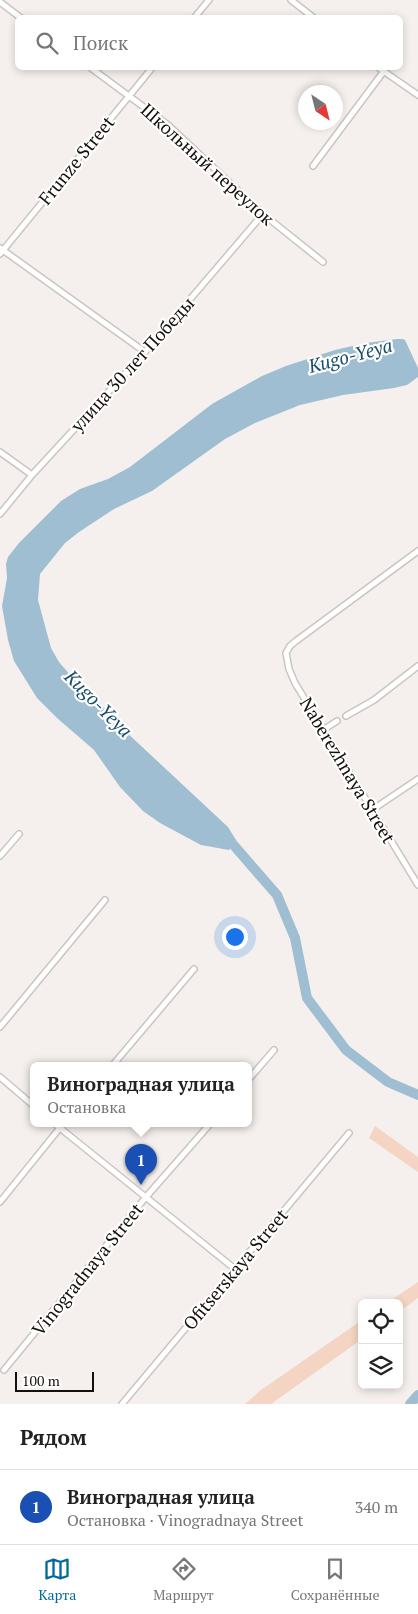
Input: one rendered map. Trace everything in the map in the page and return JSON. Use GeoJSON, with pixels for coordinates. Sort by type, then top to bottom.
{"type":"FeatureCollection","features":[{"type":"Feature","properties":{"kind":"street"},"geometry":{"type":"LineString","coordinates":[[196,15],[209,0]]}},
{"type":"Feature","properties":{"kind":"street"},"geometry":{"type":"LineString","coordinates":[[291,0],[310,15]]}},
{"type":"Feature","properties":{"kind":"street"},"geometry":{"type":"LineString","coordinates":[[0,2],[17,15]]}},
{"type":"Feature","properties":{"kind":"street","name":"Школьный переулок"},"geometry":{"type":"LineString","coordinates":[[94,70],[168,126],[263,214],[323,262]]}},
{"type":"Feature","properties":{"kind":"street","name":"Frunze Street"},"geometry":{"type":"LineString","coordinates":[[1,250],[150,70]]}},
{"type":"Feature","properties":{"kind":"street"},"geometry":{"type":"LineString","coordinates":[[313,166],[381,70]]}},
{"type":"Feature","properties":{"kind":"street"},"geometry":{"type":"LineString","coordinates":[[383,70],[418,95]]}},
{"type":"Feature","properties":{"kind":"street","name":"улица 30 лет Победы"},"geometry":{"type":"LineString","coordinates":[[0,514],[32,475],[145,352],[263,214]]}},
{"type":"Feature","properties":{"kind":"street"},"geometry":{"type":"LineString","coordinates":[[1,250],[145,352]]}},
{"type":"Feature","properties":{"kind":"street"},"geometry":{"type":"LineString","coordinates":[[0,452],[32,475]]}},
{"type":"Feature","properties":{"kind":"street","name":"Naberezhnaya Street"},"geometry":{"type":"LineString","coordinates":[[418,551],[296,641],[286,653],[289,669],[323,730],[418,885]]}},
{"type":"Feature","properties":{"kind":"street"},"geometry":{"type":"LineString","coordinates":[[346,716],[374,700],[418,666]]}},
{"type":"Feature","properties":{"kind":"street"},"geometry":{"type":"LineString","coordinates":[[323,730],[337,721]]}},
{"type":"Feature","properties":{"kind":"street"},"geometry":{"type":"LineString","coordinates":[[372,810],[418,779]]}},
{"type":"Feature","properties":{"kind":"street"},"geometry":{"type":"LineString","coordinates":[[0,856],[19,834]]}},
{"type":"Feature","properties":{"kind":"street"},"geometry":{"type":"LineString","coordinates":[[0,1026],[105,900]]}},
{"type":"Feature","properties":{"kind":"street"},"geometry":{"type":"LineString","coordinates":[[115,1062],[194,969]]}},
{"type":"Feature","properties":{"kind":"street"},"geometry":{"type":"LineString","coordinates":[[252,1075],[274,1050]]}},
{"type":"Feature","properties":{"kind":"street"},"geometry":{"type":"LineString","coordinates":[[0,1077],[30,1103]]}},
{"type":"Feature","properties":{"kind":"street"},"geometry":{"type":"LineString","coordinates":[[0,1202],[60,1127]]}},
{"type":"Feature","properties":{"kind":"street"},"geometry":{"type":"LineString","coordinates":[[62,1127],[69,1136],[235,1269]]}},
{"type":"Feature","properties":{"kind":"street","name":"Vinogradnaya Street"},"geometry":{"type":"LineString","coordinates":[[4,1370],[146,1197],[207,1127]]}},
{"type":"Feature","properties":{"kind":"street","name":"Ofitserskaya Street"},"geometry":{"type":"LineString","coordinates":[[122,1404],[349,1133]]}},
{"type":"Feature","properties":{"kind":"shaded area"},"geometry":{"type":"Polygon","coordinates":[[[375,1126],[418,1157],[418,1172],[369,1138],[375,1126]]]}},
{"type":"Feature","properties":{"kind":"shaded area"},"geometry":{"type":"Polygon","coordinates":[[[418,1282],[418,1298],[403,1309],[403,1299],[393,1299],[418,1282]]]}},
{"type":"Feature","properties":{"kind":"shaded area"},"geometry":{"type":"Polygon","coordinates":[[[358,1323],[358,1342],[271,1404],[245,1404],[261,1390],[358,1323]]]}},
{"type":"Feature","properties":{"kind":"water"},"geometry":{"type":"Polygon","coordinates":[[[397,339],[405,340],[418,368],[418,377],[407,385],[343,395],[300,405],[255,423],[225,439],[152,491],[114,509],[79,532],[65,543],[40,574],[38,600],[51,648],[59,662],[124,730],[228,827],[236,840],[229,850],[201,845],[160,823],[143,811],[120,787],[94,750],[37,698],[14,661],[8,640],[2,606],[7,578],[6,564],[8,557],[19,543],[61,501],[80,489],[108,479],[130,467],[212,404],[262,376],[286,366],[335,350],[397,339]]]}},
{"type":"Feature","properties":{"kind":"waterway","name":"Kugo-Yeya"},"geometry":{"type":"LineString","coordinates":[[224,834],[277,895],[295,938],[307,998],[346,1050],[388,1082],[418,1095]]}},
{"type":"Feature","properties":{"kind":"waterway","name":"Kugo-Yeya"},"geometry":{"type":"LineString","coordinates":[[410,1404],[418,1395]]}},
{"type":"Feature","properties":{"kind":"place","name":"Виноградная улица"},"geometry":{"type":"Point","coordinates":[141,1185]}}]}
